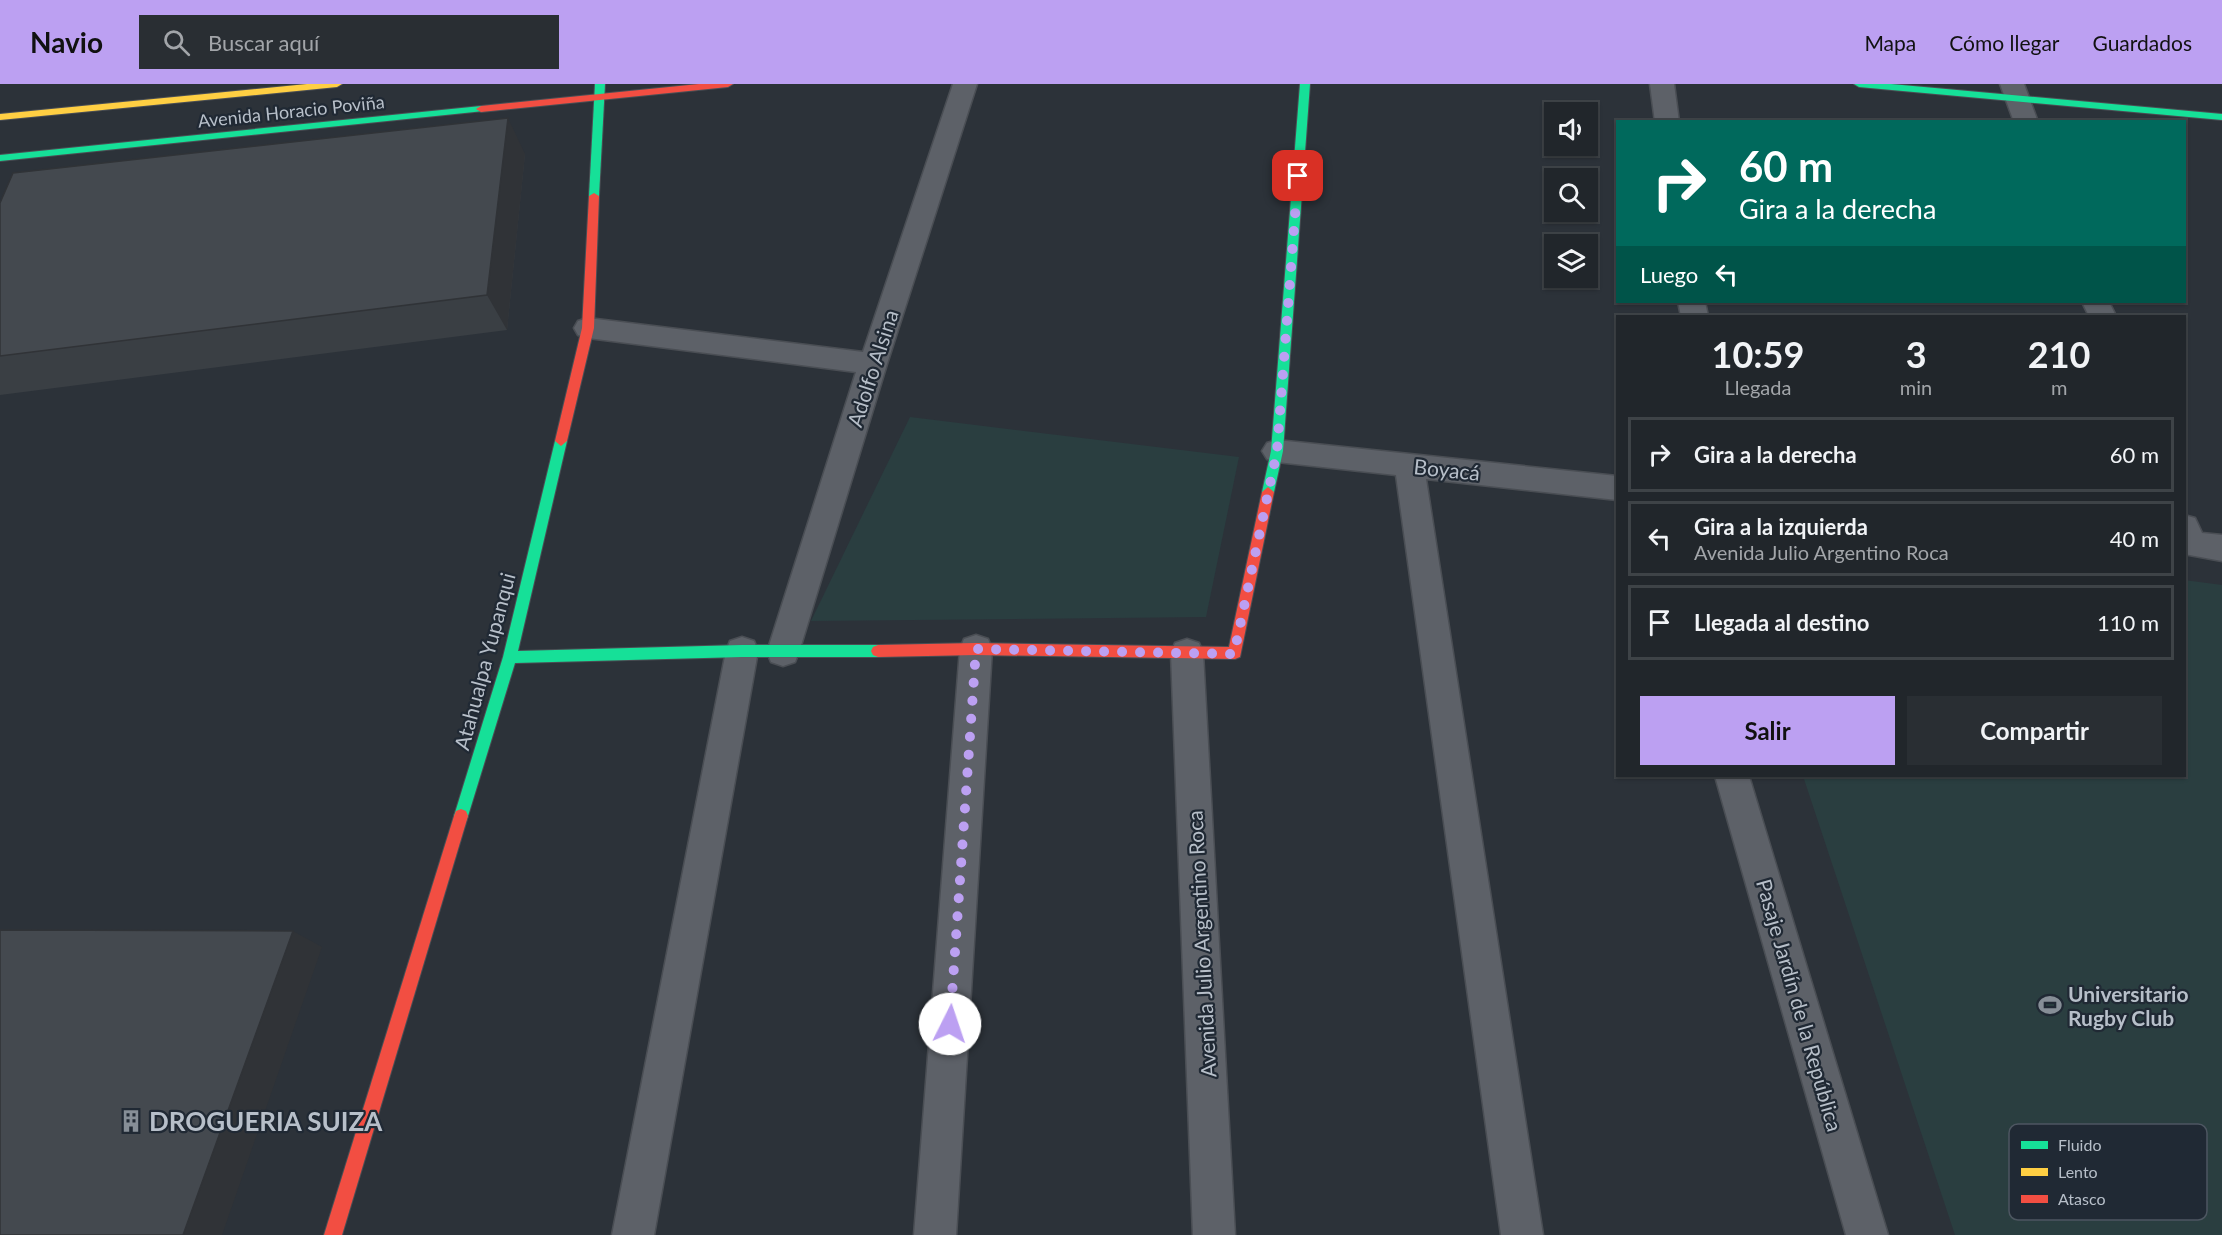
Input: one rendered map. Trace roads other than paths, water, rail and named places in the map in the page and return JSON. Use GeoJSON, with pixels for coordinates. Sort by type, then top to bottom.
{"type":"FeatureCollection","features":[{"type":"Feature","properties":{"kind":"street","name":"Avenida Horacio Poviña"},"geometry":{"type":"LineString","coordinates":[[0,117],[243,88],[337,84]]}},
{"type":"Feature","properties":{"kind":"street","name":"Avenida Horacio Poviña"},"geometry":{"type":"LineString","coordinates":[[0,158],[599,91],[728,84]]}},
{"type":"Feature","properties":{"kind":"street","name":"Adolfo Alsina"},"geometry":{"type":"LineString","coordinates":[[783,652],[873,364],[965,84]]}},
{"type":"Feature","properties":{"kind":"street"},"geometry":{"type":"LineString","coordinates":[[510,657],[742,651],[976,649],[1234,654],[1277,451],[1305,84]]}},
{"type":"Feature","properties":{"kind":"street"},"geometry":{"type":"LineString","coordinates":[[1662,84],[1667,120]]}},
{"type":"Feature","properties":{"kind":"street"},"geometry":{"type":"LineString","coordinates":[[1859,84],[2014,91],[2222,117]]}},
{"type":"Feature","properties":{"kind":"street","name":"Atahualpa Yupanqui"},"geometry":{"type":"LineString","coordinates":[[333,1235],[510,657],[588,328],[599,91]]}},
{"type":"Feature","properties":{"kind":"street"},"geometry":{"type":"LineString","coordinates":[[2014,91],[2025,120]]}},
{"type":"Feature","properties":{"kind":"street"},"geometry":{"type":"LineString","coordinates":[[588,328],[873,364]]}},
{"type":"Feature","properties":{"kind":"street","name":"Boyacá"},"geometry":{"type":"LineString","coordinates":[[1277,451],[1616,488]]}},
{"type":"Feature","properties":{"kind":"street"},"geometry":{"type":"LineString","coordinates":[[1409,465],[1522,1235]]}},
{"type":"Feature","properties":{"kind":"street"},"geometry":{"type":"LineString","coordinates":[[2187,535],[2222,548]]}},
{"type":"Feature","properties":{"kind":"street"},"geometry":{"type":"LineString","coordinates":[[935,1235],[976,649]]}},
{"type":"Feature","properties":{"kind":"street"},"geometry":{"type":"LineString","coordinates":[[633,1235],[742,651]]}},
{"type":"Feature","properties":{"kind":"street","name":"Avenida Julio Argentino Roca"},"geometry":{"type":"LineString","coordinates":[[1187,653],[1214,1235]]}},
{"type":"Feature","properties":{"kind":"street","name":"Pasaje Jardín de la República"},"geometry":{"type":"LineString","coordinates":[[1732,777],[1867,1235]]}},
{"type":"Feature","properties":{"kind":"place","name":"Universitario Rugby Club"},"geometry":{"type":"Point","coordinates":[2050,1005]}},
{"type":"Feature","properties":{"kind":"place","name":"DROGUERIA SUIZA"},"geometry":{"type":"Point","coordinates":[131,1121]}}]}
